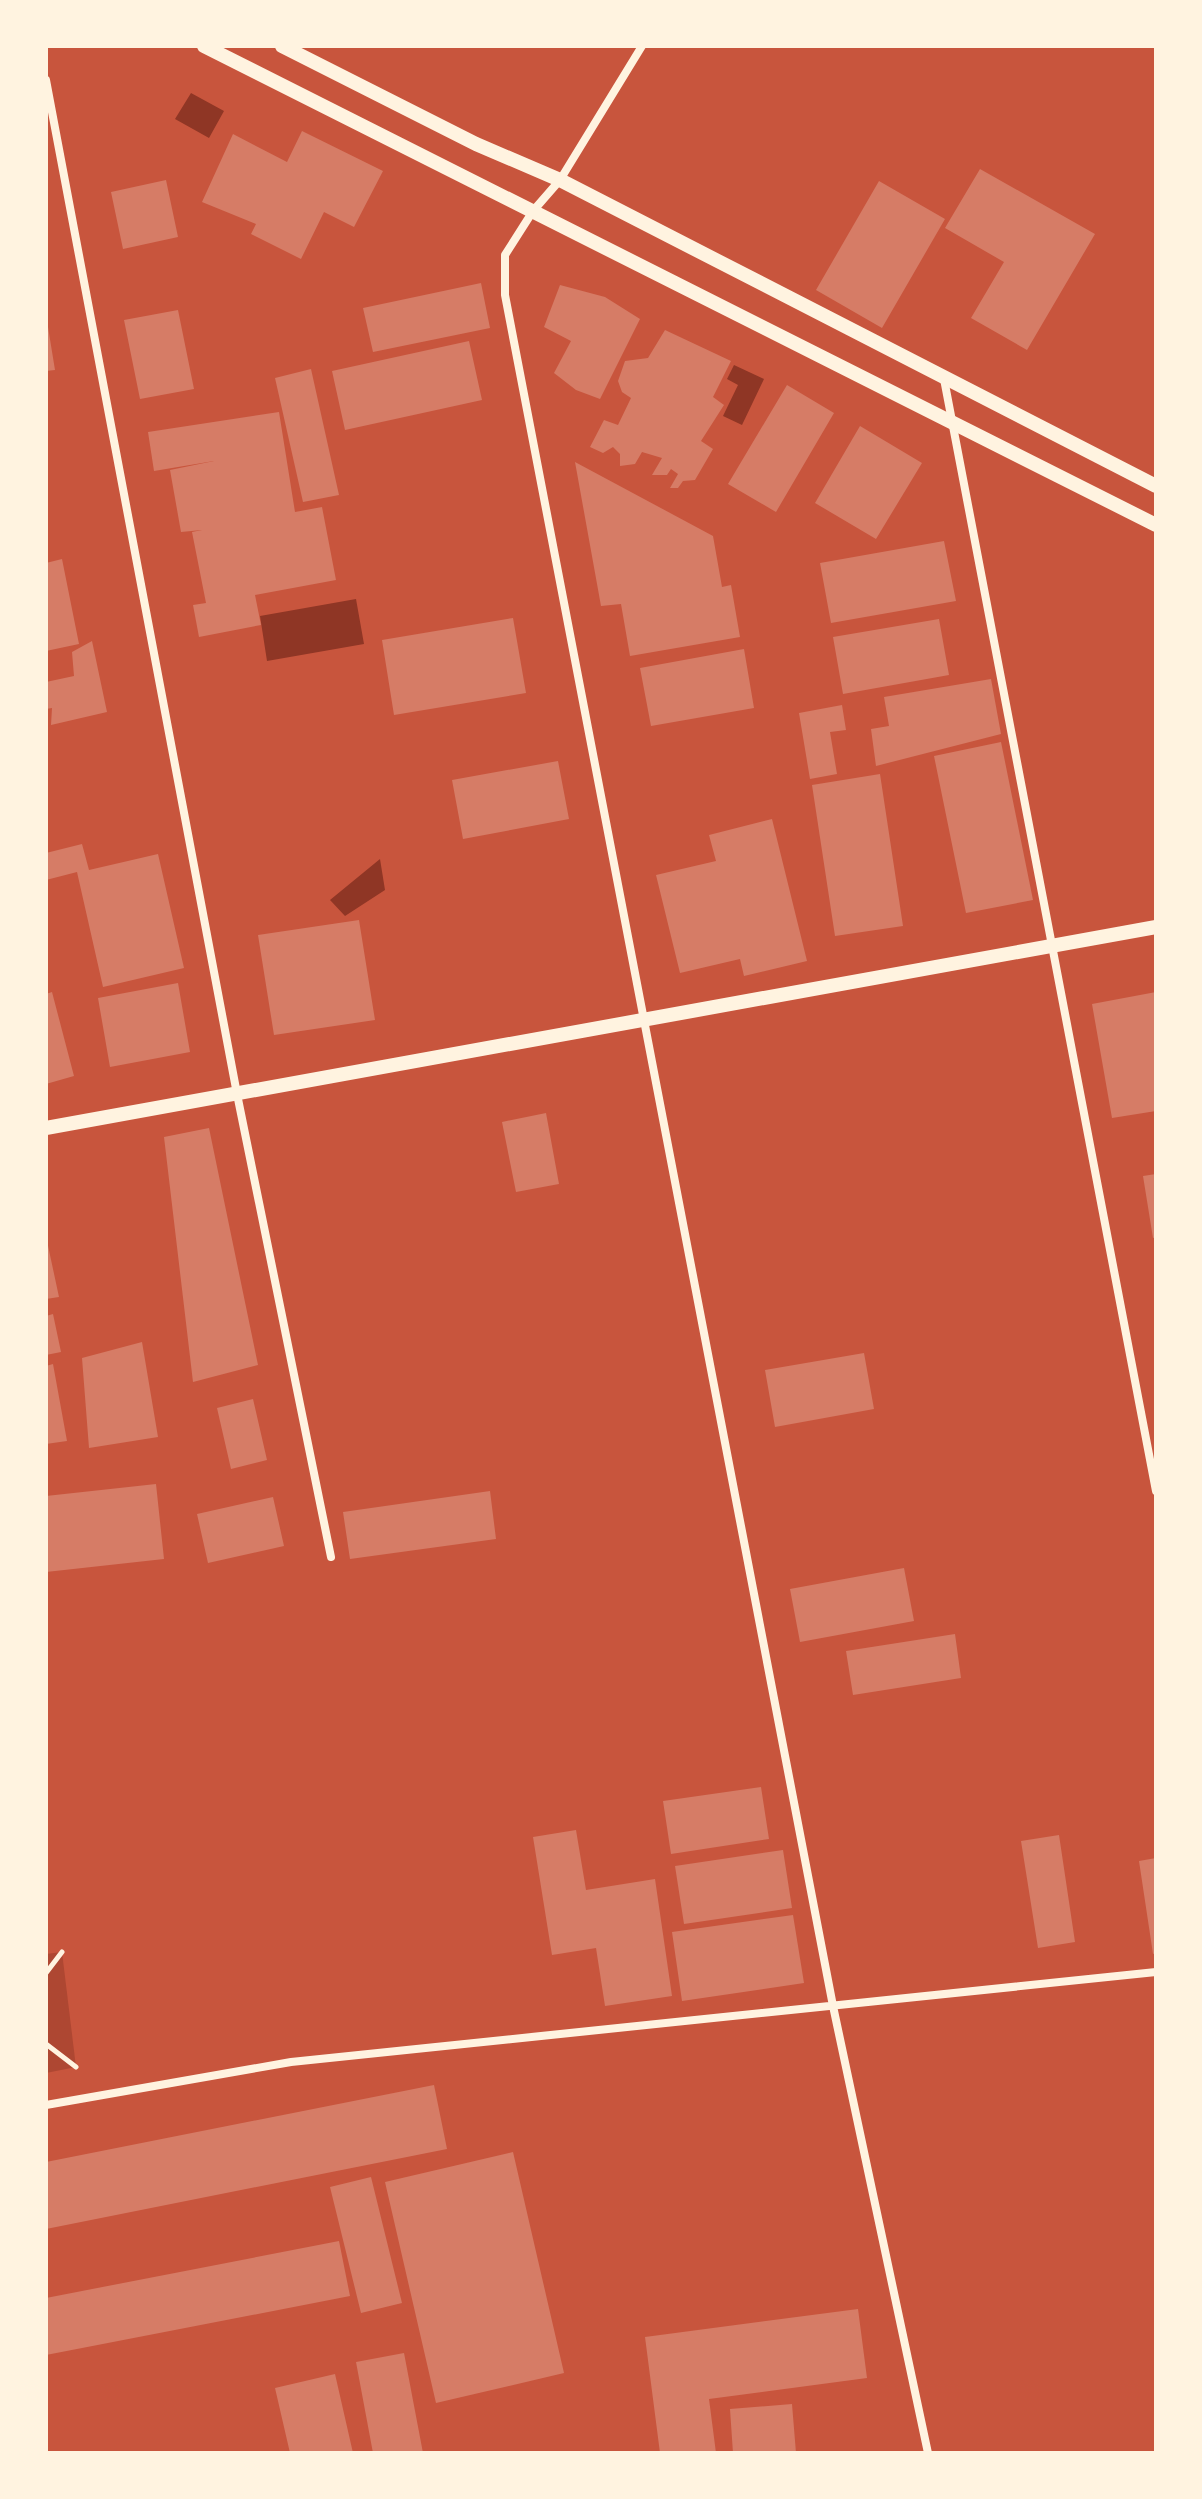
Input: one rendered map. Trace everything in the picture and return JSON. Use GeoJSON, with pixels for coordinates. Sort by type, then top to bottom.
{"type":"FeatureCollection","features":[{"type":"Feature","properties":{"kind":"street"},"geometry":{"type":"LineString","coordinates":[[204,46],[1156,525]]}},
{"type":"Feature","properties":{"kind":"street"},"geometry":{"type":"LineString","coordinates":[[282,46],[476,144],[560,180],[1156,486]]}},
{"type":"Feature","properties":{"kind":"street"},"geometry":{"type":"LineString","coordinates":[[642,46],[560,180],[533,211],[505,255],[505,295],[833,2006],[928,2453]]}},
{"type":"Feature","properties":{"kind":"street"},"geometry":{"type":"LineString","coordinates":[[46,80],[237,1094],[331,1557]]}},
{"type":"Feature","properties":{"kind":"street"},"geometry":{"type":"LineString","coordinates":[[944,379],[1156,1491]]}},
{"type":"Feature","properties":{"kind":"street"},"geometry":{"type":"LineString","coordinates":[[46,1128],[1156,927]]}},
{"type":"Feature","properties":{"kind":"street"},"geometry":{"type":"LineString","coordinates":[[46,2105],[291,2062],[1156,1972]]}},
{"type":"Feature","properties":{"kind":"path"},"geometry":{"type":"LineString","coordinates":[[46,1973],[62,1952]]}},
{"type":"Feature","properties":{"kind":"path"},"geometry":{"type":"LineString","coordinates":[[46,2044],[76,2067]]}},
{"type":"Feature","properties":{"kind":"shaded area"},"geometry":{"type":"Polygon","coordinates":[[[191,93],[224,111],[209,138],[175,119],[191,93]]]}},
{"type":"Feature","properties":{"kind":"shaded area"},"geometry":{"type":"Polygon","coordinates":[[[734,365],[764,379],[742,425],[723,416],[738,385],[727,379],[734,365]]]}},
{"type":"Feature","properties":{"kind":"shaded area"},"geometry":{"type":"Polygon","coordinates":[[[356,599],[364,644],[267,661],[260,616],[356,599]]]}},
{"type":"Feature","properties":{"kind":"shaded area"},"geometry":{"type":"Polygon","coordinates":[[[380,859],[385,890],[345,916],[330,900],[380,859]]]}},
{"type":"Feature","properties":{"kind":"shaded area"},"geometry":{"type":"Polygon","coordinates":[[[62,1952],[76,2067],[46,2073],[46,1954],[62,1952]]]}},
{"type":"Feature","properties":{"kind":"building"},"geometry":{"type":"Polygon","coordinates":[[[302,131],[383,171],[354,227],[324,212],[301,259],[251,234],[256,224],[202,202],[233,134],[287,162],[302,131]]]}},
{"type":"Feature","properties":{"kind":"building"},"geometry":{"type":"Polygon","coordinates":[[[980,169],[1095,234],[1027,350],[971,318],[1004,262],[945,228],[980,169]]]}},
{"type":"Feature","properties":{"kind":"building"},"geometry":{"type":"Polygon","coordinates":[[[166,180],[178,237],[123,249],[111,192],[166,180]]]}},
{"type":"Feature","properties":{"kind":"building"},"geometry":{"type":"Polygon","coordinates":[[[879,181],[945,219],[882,328],[816,290],[879,181]]]}},
{"type":"Feature","properties":{"kind":"building"},"geometry":{"type":"Polygon","coordinates":[[[481,283],[490,328],[373,352],[363,308],[481,283]]]}},
{"type":"Feature","properties":{"kind":"building"},"geometry":{"type":"Polygon","coordinates":[[[560,285],[605,297],[640,319],[600,399],[576,390],[554,373],[571,341],[544,327],[560,285]]]}},
{"type":"Feature","properties":{"kind":"building"},"geometry":{"type":"Polygon","coordinates":[[[178,310],[194,389],[140,399],[124,320],[178,310]]]}},
{"type":"Feature","properties":{"kind":"building"},"geometry":{"type":"Polygon","coordinates":[[[46,328],[55,370],[46,371],[46,328]]]}},
{"type":"Feature","properties":{"kind":"building"},"geometry":{"type":"Polygon","coordinates":[[[665,330],[731,361],[713,397],[724,405],[701,441],[713,449],[695,480],[683,481],[678,488],[670,488],[678,474],[671,469],[667,475],[652,475],[662,458],[642,452],[635,464],[620,466],[620,454],[613,447],[603,453],[590,447],[604,420],[618,425],[631,398],[622,392],[618,381],[625,361],[648,358],[665,330]]]}},
{"type":"Feature","properties":{"kind":"building"},"geometry":{"type":"Polygon","coordinates":[[[469,341],[482,400],[345,430],[332,371],[469,341]]]}},
{"type":"Feature","properties":{"kind":"building"},"geometry":{"type":"Polygon","coordinates":[[[311,369],[339,495],[303,502],[275,378],[311,369]]]}},
{"type":"Feature","properties":{"kind":"building"},"geometry":{"type":"Polygon","coordinates":[[[787,385],[834,413],[776,512],[728,484],[787,385]]]}},
{"type":"Feature","properties":{"kind":"building"},"geometry":{"type":"Polygon","coordinates":[[[279,412],[295,512],[322,507],[336,580],[255,595],[261,625],[199,637],[193,605],[206,603],[192,532],[202,530],[181,532],[170,470],[214,461],[154,471],[148,432],[279,412]]]}},
{"type":"Feature","properties":{"kind":"building"},"geometry":{"type":"Polygon","coordinates":[[[860,426],[922,463],[876,539],[815,503],[860,426]]]}},
{"type":"Feature","properties":{"kind":"building"},"geometry":{"type":"Polygon","coordinates":[[[575,462],[713,536],[722,587],[731,585],[740,637],[630,656],[621,604],[601,606],[575,462]]]}},
{"type":"Feature","properties":{"kind":"building"},"geometry":{"type":"Polygon","coordinates":[[[944,541],[956,601],[831,623],[820,563],[944,541]]]}},
{"type":"Feature","properties":{"kind":"building"},"geometry":{"type":"Polygon","coordinates":[[[62,559],[79,644],[46,651],[46,563],[62,559]]]}},
{"type":"Feature","properties":{"kind":"building"},"geometry":{"type":"Polygon","coordinates":[[[513,618],[526,693],[394,715],[382,640],[513,618]]]}},
{"type":"Feature","properties":{"kind":"building"},"geometry":{"type":"Polygon","coordinates":[[[939,619],[949,675],[843,694],[833,637],[939,619]]]}},
{"type":"Feature","properties":{"kind":"building"},"geometry":{"type":"Polygon","coordinates":[[[92,641],[107,712],[51,725],[52,708],[46,709],[46,682],[74,676],[72,652],[92,641]]]}},
{"type":"Feature","properties":{"kind":"building"},"geometry":{"type":"Polygon","coordinates":[[[744,649],[754,708],[651,726],[640,668],[744,649]]]}},
{"type":"Feature","properties":{"kind":"building"},"geometry":{"type":"Polygon","coordinates":[[[991,679],[1001,734],[876,766],[871,729],[889,726],[884,697],[991,679]]]}},
{"type":"Feature","properties":{"kind":"building"},"geometry":{"type":"Polygon","coordinates":[[[842,705],[846,730],[830,732],[837,774],[810,779],[799,713],[842,705]]]}},
{"type":"Feature","properties":{"kind":"building"},"geometry":{"type":"Polygon","coordinates":[[[1001,742],[1033,900],[966,913],[934,756],[1001,742]]]}},
{"type":"Feature","properties":{"kind":"building"},"geometry":{"type":"Polygon","coordinates":[[[558,761],[569,819],[463,839],[452,780],[558,761]]]}},
{"type":"Feature","properties":{"kind":"building"},"geometry":{"type":"Polygon","coordinates":[[[880,774],[903,926],[835,936],[812,785],[880,774]]]}},
{"type":"Feature","properties":{"kind":"building"},"geometry":{"type":"Polygon","coordinates":[[[772,819],[807,961],[744,976],[740,959],[680,973],[656,875],[716,861],[709,835],[772,819]]]}},
{"type":"Feature","properties":{"kind":"building"},"geometry":{"type":"Polygon","coordinates":[[[82,844],[89,870],[158,854],[184,968],[103,987],[77,872],[46,880],[46,853],[82,844]]]}},
{"type":"Feature","properties":{"kind":"building"},"geometry":{"type":"Polygon","coordinates":[[[359,920],[375,1020],[274,1035],[258,935],[359,920]]]}},
{"type":"Feature","properties":{"kind":"building"},"geometry":{"type":"Polygon","coordinates":[[[178,983],[190,1052],[110,1067],[98,998],[178,983]]]}},
{"type":"Feature","properties":{"kind":"building"},"geometry":{"type":"Polygon","coordinates":[[[52,992],[74,1076],[46,1084],[46,994],[52,992]]]}},
{"type":"Feature","properties":{"kind":"building"},"geometry":{"type":"Polygon","coordinates":[[[1156,992],[1156,1111],[1112,1118],[1092,1004],[1156,992]]]}},
{"type":"Feature","properties":{"kind":"building"},"geometry":{"type":"Polygon","coordinates":[[[546,1113],[559,1184],[516,1192],[502,1122],[546,1113]]]}},
{"type":"Feature","properties":{"kind":"building"},"geometry":{"type":"Polygon","coordinates":[[[209,1128],[258,1365],[193,1382],[164,1137],[209,1128]]]}},
{"type":"Feature","properties":{"kind":"building"},"geometry":{"type":"Polygon","coordinates":[[[1156,1174],[1156,1237],[1153,1238],[1143,1176],[1156,1174]]]}},
{"type":"Feature","properties":{"kind":"building"},"geometry":{"type":"Polygon","coordinates":[[[46,1242],[59,1297],[46,1299],[46,1242]]]}},
{"type":"Feature","properties":{"kind":"building"},"geometry":{"type":"Polygon","coordinates":[[[53,1314],[61,1352],[46,1355],[46,1316],[53,1314]]]}},
{"type":"Feature","properties":{"kind":"building"},"geometry":{"type":"Polygon","coordinates":[[[142,1342],[158,1437],[89,1448],[82,1358],[142,1342]]]}},
{"type":"Feature","properties":{"kind":"building"},"geometry":{"type":"Polygon","coordinates":[[[864,1353],[874,1409],[775,1427],[765,1370],[864,1353]]]}},
{"type":"Feature","properties":{"kind":"building"},"geometry":{"type":"Polygon","coordinates":[[[53,1364],[67,1441],[46,1444],[46,1366],[53,1364]]]}},
{"type":"Feature","properties":{"kind":"building"},"geometry":{"type":"Polygon","coordinates":[[[253,1399],[267,1460],[231,1469],[217,1408],[253,1399]]]}},
{"type":"Feature","properties":{"kind":"building"},"geometry":{"type":"Polygon","coordinates":[[[156,1484],[164,1559],[46,1572],[46,1496],[156,1484]]]}},
{"type":"Feature","properties":{"kind":"building"},"geometry":{"type":"Polygon","coordinates":[[[490,1491],[496,1539],[350,1559],[343,1512],[490,1491]]]}},
{"type":"Feature","properties":{"kind":"building"},"geometry":{"type":"Polygon","coordinates":[[[273,1497],[284,1546],[208,1563],[197,1514],[273,1497]]]}},
{"type":"Feature","properties":{"kind":"building"},"geometry":{"type":"Polygon","coordinates":[[[904,1568],[914,1621],[800,1642],[790,1589],[904,1568]]]}},
{"type":"Feature","properties":{"kind":"building"},"geometry":{"type":"Polygon","coordinates":[[[955,1634],[961,1678],[853,1695],[846,1651],[955,1634]]]}},
{"type":"Feature","properties":{"kind":"building"},"geometry":{"type":"Polygon","coordinates":[[[761,1787],[769,1839],[671,1854],[663,1801],[761,1787]]]}},
{"type":"Feature","properties":{"kind":"building"},"geometry":{"type":"Polygon","coordinates":[[[576,1830],[586,1890],[655,1879],[672,1996],[605,2006],[596,1948],[552,1955],[533,1837],[576,1830]]]}},
{"type":"Feature","properties":{"kind":"building"},"geometry":{"type":"Polygon","coordinates":[[[1059,1835],[1075,1942],[1038,1948],[1021,1841],[1059,1835]]]}},
{"type":"Feature","properties":{"kind":"building"},"geometry":{"type":"Polygon","coordinates":[[[783,1850],[792,1908],[684,1924],[675,1866],[783,1850]]]}},
{"type":"Feature","properties":{"kind":"building"},"geometry":{"type":"Polygon","coordinates":[[[1156,1858],[1156,1953],[1153,1954],[1139,1861],[1156,1858]]]}},
{"type":"Feature","properties":{"kind":"building"},"geometry":{"type":"Polygon","coordinates":[[[793,1915],[804,1983],[682,2001],[672,1932],[793,1915]]]}},
{"type":"Feature","properties":{"kind":"building"},"geometry":{"type":"Polygon","coordinates":[[[434,2085],[447,2149],[46,2229],[46,2162],[434,2085]]]}},
{"type":"Feature","properties":{"kind":"building"},"geometry":{"type":"Polygon","coordinates":[[[513,2152],[564,2373],[436,2403],[385,2182],[513,2152]]]}},
{"type":"Feature","properties":{"kind":"building"},"geometry":{"type":"Polygon","coordinates":[[[371,2177],[402,2303],[361,2313],[330,2187],[371,2177]]]}},
{"type":"Feature","properties":{"kind":"building"},"geometry":{"type":"Polygon","coordinates":[[[339,2241],[350,2296],[46,2355],[46,2298],[339,2241]]]}},
{"type":"Feature","properties":{"kind":"building"},"geometry":{"type":"Polygon","coordinates":[[[858,2309],[867,2378],[709,2399],[716,2453],[660,2453],[645,2337],[858,2309]]]}},
{"type":"Feature","properties":{"kind":"building"},"geometry":{"type":"Polygon","coordinates":[[[404,2353],[423,2453],[373,2453],[356,2362],[404,2353]]]}},
{"type":"Feature","properties":{"kind":"building"},"geometry":{"type":"Polygon","coordinates":[[[335,2374],[353,2453],[290,2453],[275,2388],[335,2374]]]}},
{"type":"Feature","properties":{"kind":"building"},"geometry":{"type":"Polygon","coordinates":[[[792,2404],[796,2453],[733,2453],[730,2409],[792,2404]]]}}]}
